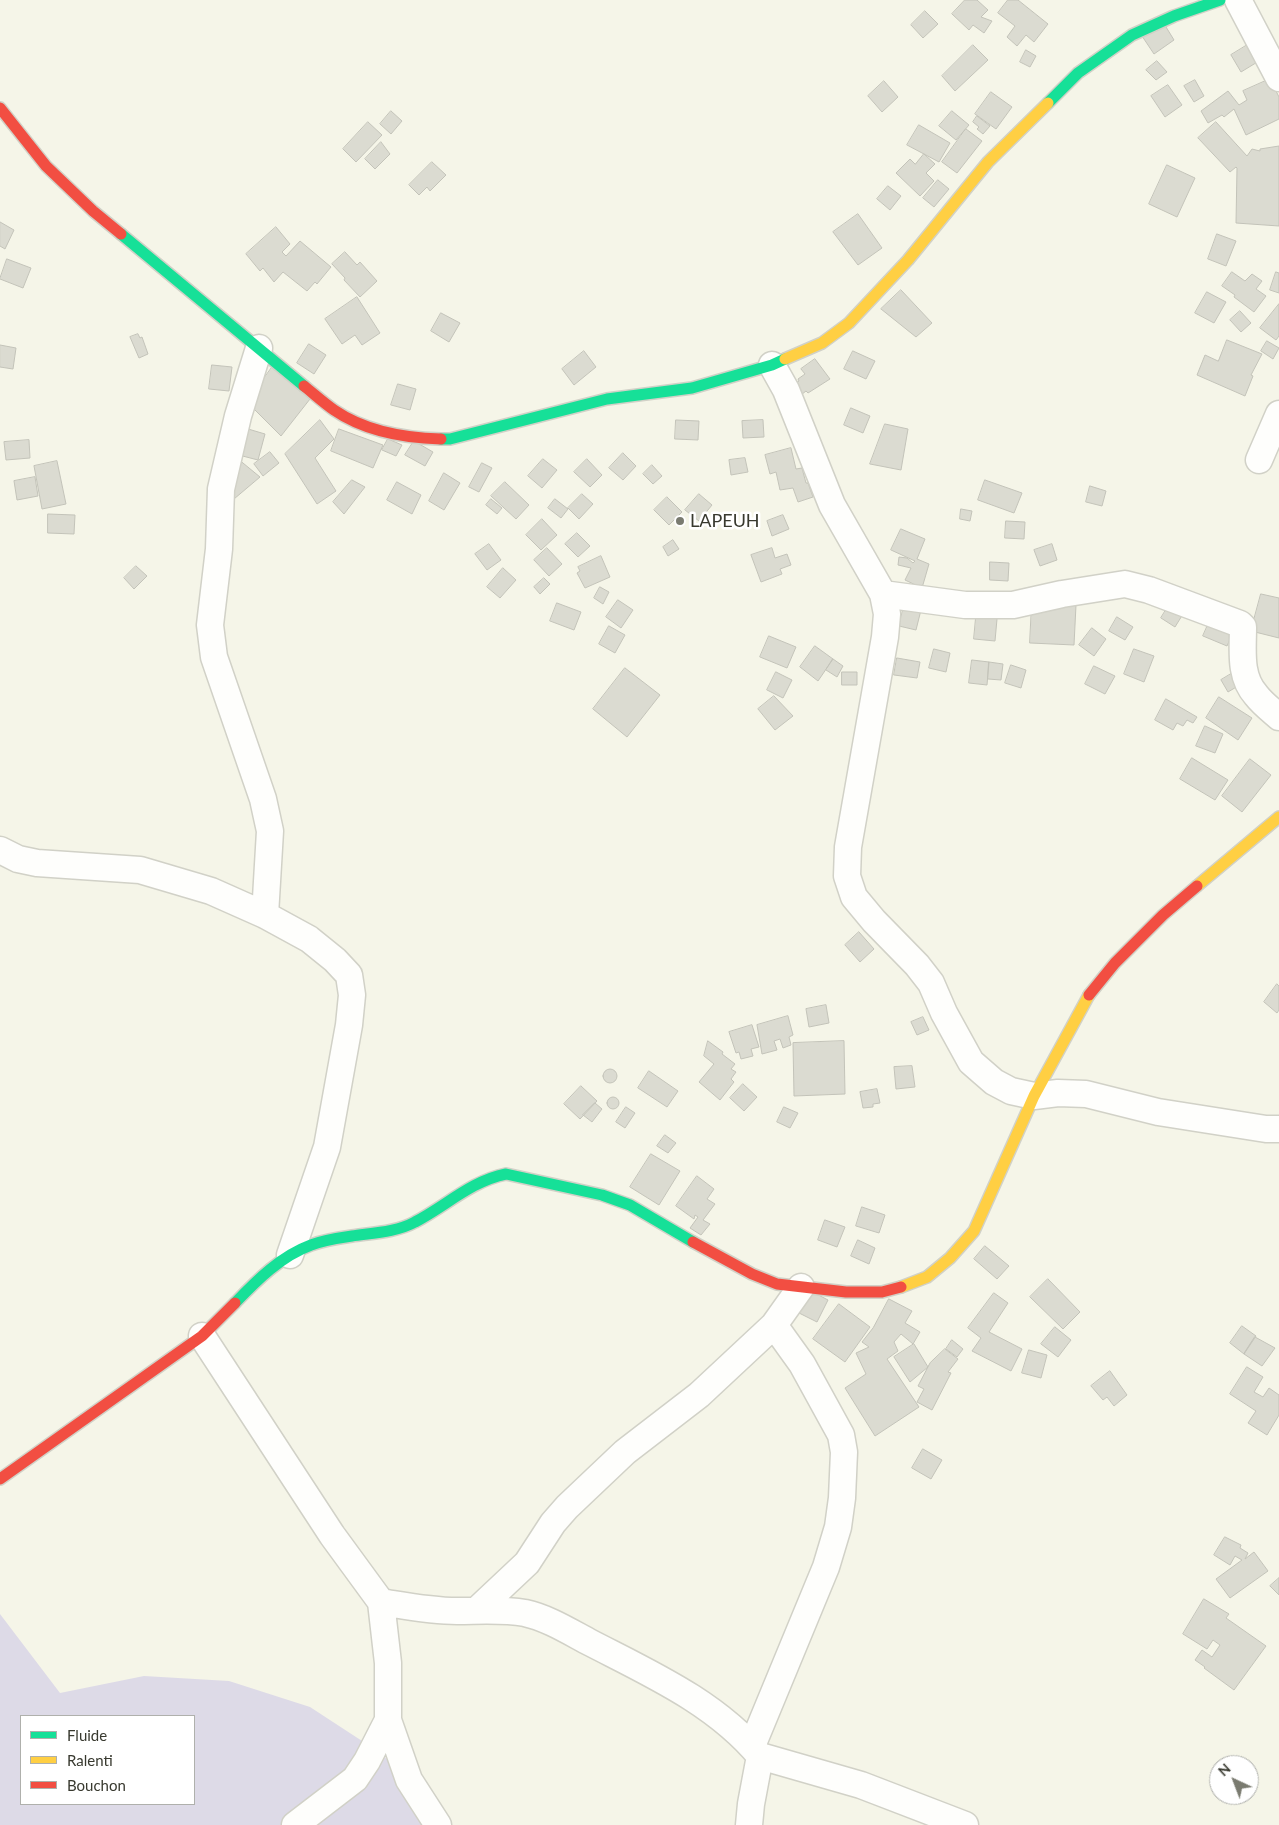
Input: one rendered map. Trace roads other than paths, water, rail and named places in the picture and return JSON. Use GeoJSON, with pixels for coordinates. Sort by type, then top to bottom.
{"type":"FeatureCollection","features":[{"type":"Feature","properties":{"kind":"street"},"geometry":{"type":"LineString","coordinates":[[0,108],[46,166],[93,212],[335,411],[360,424],[389,434],[418,438],[450,438],[607,399],[692,388],[772,365],[822,344],[849,323],[908,260],[988,162],[1078,73],[1132,35],[1174,16],[1220,0]]}},
{"type":"Feature","properties":{"kind":"street"},"geometry":{"type":"LineString","coordinates":[[1238,0],[1279,78]]}},
{"type":"Feature","properties":{"kind":"street"},"geometry":{"type":"LineString","coordinates":[[259,348],[238,416],[221,489],[219,549],[210,625],[214,657],[262,799],[270,831],[265,915]]}},
{"type":"Feature","properties":{"kind":"street"},"geometry":{"type":"LineString","coordinates":[[772,365],[786,390],[832,505],[883,594],[887,614],[885,638],[848,847],[847,876],[854,897],[874,922],[917,965],[931,983],[944,1013],[971,1062],[994,1082],[1011,1091],[1034,1096],[1058,1093],[1086,1094],[1158,1112],[1266,1129],[1279,1129]]}},
{"type":"Feature","properties":{"kind":"street"},"geometry":{"type":"LineString","coordinates":[[1259,460],[1279,414]]}},
{"type":"Feature","properties":{"kind":"street"},"geometry":{"type":"LineString","coordinates":[[883,594],[965,605],[991,606],[1013,605],[1062,594],[1125,584],[1149,590],[1240,624],[1243,627],[1242,663],[1247,683],[1256,696],[1279,717]]}},
{"type":"Feature","properties":{"kind":"street"},"geometry":{"type":"LineString","coordinates":[[0,1479],[202,1336],[258,1280],[290,1255],[310,1245],[414,1223],[442,1207],[477,1183],[490,1177],[506,1174],[602,1195],[630,1205],[721,1258],[777,1284],[846,1292],[882,1292],[928,1277],[974,1231],[1034,1096],[1090,992],[1115,963],[1163,915],[1279,817]]}},
{"type":"Feature","properties":{"kind":"street"},"geometry":{"type":"LineString","coordinates":[[0,850],[18,859],[38,863],[140,870],[212,891],[265,915],[309,939],[335,960],[349,975],[352,995],[349,1025],[327,1147],[290,1255]]}},
{"type":"Feature","properties":{"kind":"street"},"geometry":{"type":"LineString","coordinates":[[478,1610],[526,1563],[553,1523],[567,1507],[625,1452],[699,1396],[774,1325],[802,1287]]}},
{"type":"Feature","properties":{"kind":"street"},"geometry":{"type":"LineString","coordinates":[[749,1825],[756,1751],[826,1567],[838,1527],[842,1498],[844,1452],[841,1435],[802,1364],[774,1325]]}},
{"type":"Feature","properties":{"kind":"street"},"geometry":{"type":"LineString","coordinates":[[202,1336],[332,1535],[381,1602],[388,1663],[388,1720],[409,1780],[438,1825]]}},
{"type":"Feature","properties":{"kind":"street"},"geometry":{"type":"LineString","coordinates":[[381,1602],[422,1609],[478,1610],[526,1614],[550,1622],[660,1678],[718,1715],[756,1751],[861,1785],[965,1825]]}},
{"type":"Feature","properties":{"kind":"street"},"geometry":{"type":"LineString","coordinates":[[295,1825],[355,1779],[367,1761],[388,1720]]}},
{"type":"Feature","properties":{"kind":"place","name":"LAPEUH"},"geometry":{"type":"Point","coordinates":[680,521]}}]}
